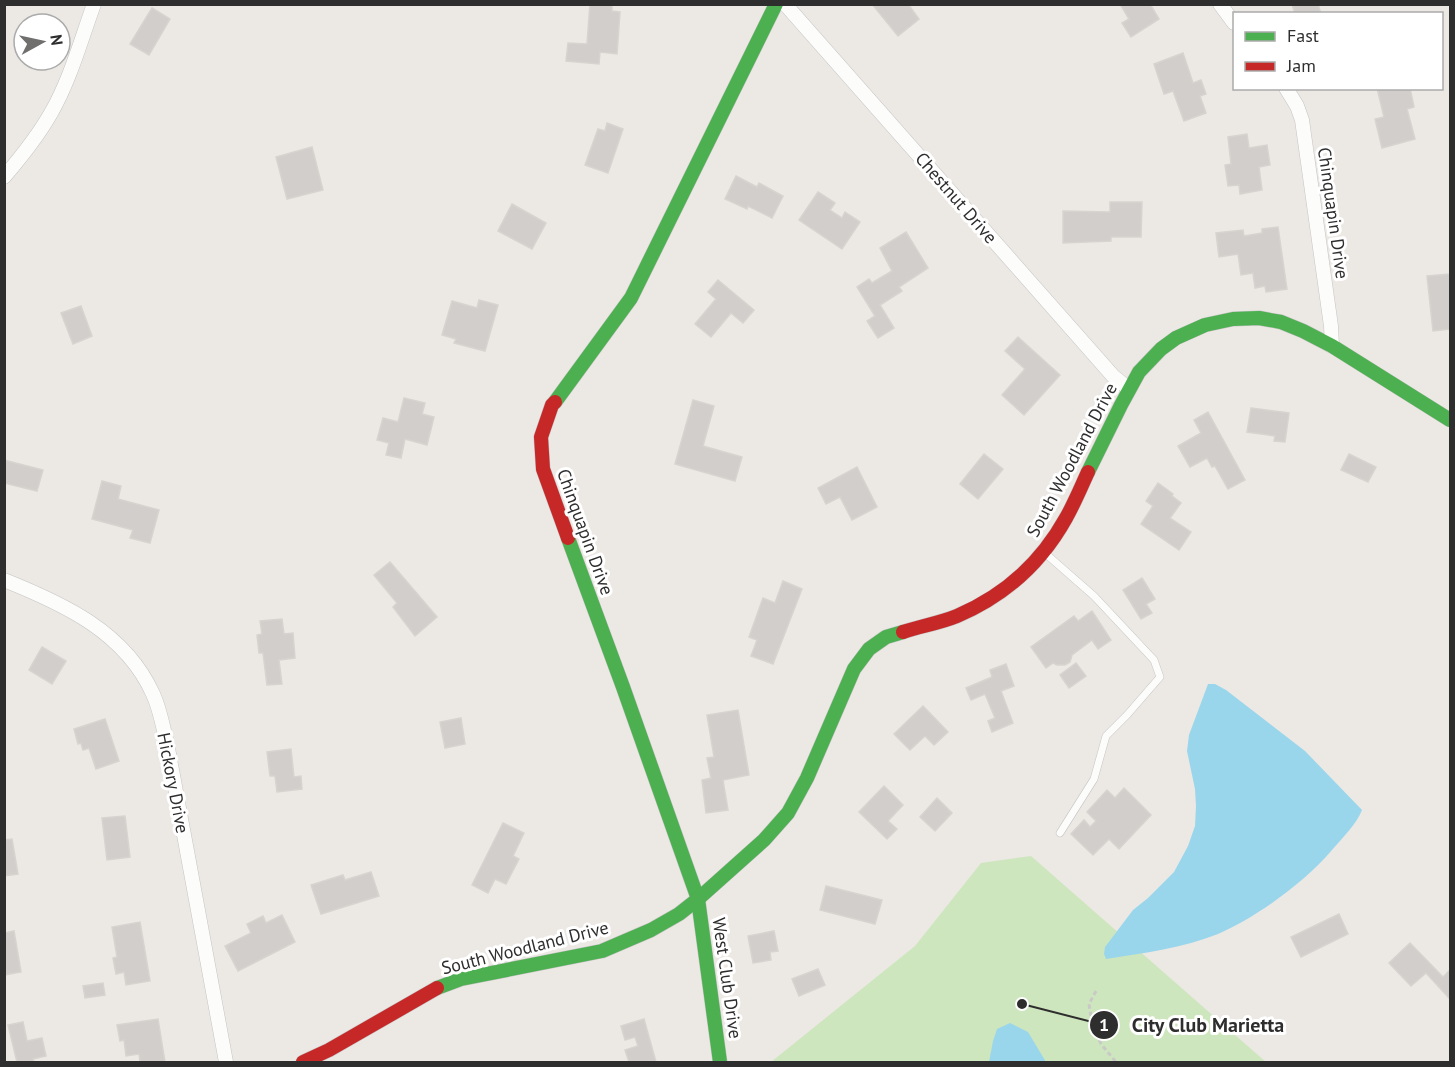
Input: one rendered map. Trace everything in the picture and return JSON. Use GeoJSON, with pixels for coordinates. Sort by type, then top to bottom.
{"type":"FeatureCollection","features":[{"type":"Feature","properties":{"kind":"street"},"geometry":{"type":"LineString","coordinates":[[4,177],[30,146],[52,112],[69,75],[94,4]]}},
{"type":"Feature","properties":{"kind":"street","name":"Chinquapin Drive"},"geometry":{"type":"LineString","coordinates":[[698,899],[543,469],[541,437],[552,405],[631,298],[776,4]]}},
{"type":"Feature","properties":{"kind":"street","name":"Chestnut Drive"},"geometry":{"type":"LineString","coordinates":[[785,4],[1113,376],[1129,389]]}},
{"type":"Feature","properties":{"kind":"street"},"geometry":{"type":"LineString","coordinates":[[1220,4],[1233,22]]}},
{"type":"Feature","properties":{"kind":"street","name":"Chinquapin Drive"},"geometry":{"type":"LineString","coordinates":[[1287,90],[1302,120],[1332,346]]}},
{"type":"Feature","properties":{"kind":"street","name":"South Woodland Drive"},"geometry":{"type":"LineString","coordinates":[[303,1062],[437,988],[461,979],[602,951],[651,930],[679,914],[698,899],[764,840],[788,813],[807,778],[854,669],[869,649],[886,637],[956,616],[993,598],[1019,578],[1044,552],[1066,518],[1139,372],[1161,349],[1176,338],[1191,330],[1219,321],[1248,318],[1281,322],[1303,330],[1332,346],[1450,420]]}},
{"type":"Feature","properties":{"kind":"street","name":"Hickory Drive"},"geometry":{"type":"LineString","coordinates":[[4,580],[64,606],[99,627],[133,660],[154,695],[167,743],[226,1062]]}},
{"type":"Feature","properties":{"kind":"street","name":"West Club Drive"},"geometry":{"type":"LineString","coordinates":[[698,899],[720,1062]]}},
{"type":"Feature","properties":{"kind":"lane"},"geometry":{"type":"LineString","coordinates":[[1044,552],[1094,596],[1154,660],[1160,677],[1106,736],[1094,779],[1060,833]]}},
{"type":"Feature","properties":{"kind":"path"},"geometry":{"type":"LineString","coordinates":[[1096,991],[1089,1004],[1092,1023],[1101,1044],[1116,1062]]}},
{"type":"Feature","properties":{"kind":"green space"},"geometry":{"type":"Polygon","coordinates":[[[1031,856],[1266,1062],[771,1062],[915,946],[981,863],[1031,856]]]}},
{"type":"Feature","properties":{"kind":"water"},"geometry":{"type":"Polygon","coordinates":[[[1208,684],[1215,684],[1226,690],[1305,751],[1362,810],[1349,831],[1308,874],[1280,898],[1233,927],[1191,943],[1106,959],[1105,947],[1133,910],[1174,872],[1188,846],[1195,826],[1196,806],[1187,751],[1189,735],[1208,684]]]}},
{"type":"Feature","properties":{"kind":"water"},"geometry":{"type":"Polygon","coordinates":[[[1010,1023],[1028,1032],[1046,1062],[989,1062],[997,1029],[1010,1023]]]}},
{"type":"Feature","properties":{"kind":"building"},"geometry":{"type":"Polygon","coordinates":[[[590,4],[612,4],[612,11],[620,12],[617,54],[600,52],[599,64],[566,61],[568,43],[587,44],[590,4]]]}},
{"type":"Feature","properties":{"kind":"building"},"geometry":{"type":"Polygon","coordinates":[[[872,4],[908,4],[919,19],[898,36],[872,4]]]}},
{"type":"Feature","properties":{"kind":"building"},"geometry":{"type":"Polygon","coordinates":[[[1120,4],[1150,4],[1159,19],[1131,37],[1122,23],[1129,19],[1120,4]]]}},
{"type":"Feature","properties":{"kind":"building"},"geometry":{"type":"Polygon","coordinates":[[[1292,4],[1318,4],[1320,12],[1294,12],[1292,4]]]}},
{"type":"Feature","properties":{"kind":"building"},"geometry":{"type":"Polygon","coordinates":[[[152,8],[170,19],[149,55],[130,44],[152,8]]]}},
{"type":"Feature","properties":{"kind":"building"},"geometry":{"type":"Polygon","coordinates":[[[1183,53],[1193,83],[1201,80],[1206,94],[1200,96],[1206,113],[1184,121],[1173,91],[1164,94],[1154,64],[1183,53]]]}},
{"type":"Feature","properties":{"kind":"building"},"geometry":{"type":"Polygon","coordinates":[[[1377,90],[1410,90],[1414,107],[1407,109],[1415,139],[1382,148],[1375,119],[1384,117],[1377,90]]]}},
{"type":"Feature","properties":{"kind":"building"},"geometry":{"type":"Polygon","coordinates":[[[607,123],[623,129],[608,173],[585,165],[598,129],[605,131],[607,123]]]}},
{"type":"Feature","properties":{"kind":"building"},"geometry":{"type":"Polygon","coordinates":[[[1247,134],[1249,148],[1267,145],[1270,165],[1259,167],[1262,190],[1240,194],[1239,185],[1228,186],[1225,165],[1231,164],[1228,137],[1247,134]]]}},
{"type":"Feature","properties":{"kind":"building"},"geometry":{"type":"Polygon","coordinates":[[[312,147],[323,190],[287,199],[276,157],[312,147]]]}},
{"type":"Feature","properties":{"kind":"building"},"geometry":{"type":"Polygon","coordinates":[[[736,176],[757,187],[759,183],[783,196],[772,218],[748,206],[747,209],[725,199],[736,176]]]}},
{"type":"Feature","properties":{"kind":"building"},"geometry":{"type":"Polygon","coordinates":[[[818,192],[835,203],[830,210],[842,218],[845,212],[860,222],[842,249],[799,220],[818,192]]]}},
{"type":"Feature","properties":{"kind":"building"},"geometry":{"type":"Polygon","coordinates":[[[1110,202],[1142,202],[1141,237],[1111,237],[1111,241],[1063,243],[1063,211],[1110,212],[1110,202]]]}},
{"type":"Feature","properties":{"kind":"building"},"geometry":{"type":"Polygon","coordinates":[[[512,204],[546,223],[532,249],[498,231],[512,204]]]}},
{"type":"Feature","properties":{"kind":"building"},"geometry":{"type":"Polygon","coordinates":[[[1278,227],[1287,289],[1266,292],[1265,286],[1255,288],[1253,273],[1241,275],[1238,254],[1219,257],[1216,233],[1243,230],[1244,236],[1262,233],[1262,229],[1278,227]]]}},
{"type":"Feature","properties":{"kind":"building"},"geometry":{"type":"Polygon","coordinates":[[[906,232],[928,268],[899,287],[902,291],[880,305],[894,328],[878,338],[867,321],[875,316],[857,287],[869,279],[872,283],[892,271],[880,248],[906,232]]]}},
{"type":"Feature","properties":{"kind":"building"},"geometry":{"type":"Polygon","coordinates":[[[1450,274],[1450,329],[1433,331],[1427,276],[1450,274]]]}},
{"type":"Feature","properties":{"kind":"building"},"geometry":{"type":"Polygon","coordinates":[[[718,280],[754,310],[743,323],[731,313],[711,337],[695,324],[716,299],[708,292],[718,280]]]}},
{"type":"Feature","properties":{"kind":"building"},"geometry":{"type":"Polygon","coordinates":[[[479,300],[498,305],[485,351],[454,343],[456,339],[442,335],[452,301],[477,308],[479,300]]]}},
{"type":"Feature","properties":{"kind":"building"},"geometry":{"type":"Polygon","coordinates":[[[81,306],[92,336],[73,344],[61,313],[81,306]]]}},
{"type":"Feature","properties":{"kind":"building"},"geometry":{"type":"Polygon","coordinates":[[[1018,337],[1060,375],[1024,415],[1002,395],[1025,369],[1005,351],[1018,337]]]}},
{"type":"Feature","properties":{"kind":"building"},"geometry":{"type":"Polygon","coordinates":[[[404,398],[425,403],[422,414],[434,417],[427,445],[405,439],[401,458],[386,455],[389,443],[377,440],[383,418],[398,422],[404,398]]]}},
{"type":"Feature","properties":{"kind":"building"},"geometry":{"type":"Polygon","coordinates":[[[693,400],[714,406],[703,446],[742,457],[735,481],[675,464],[693,400]]]}},
{"type":"Feature","properties":{"kind":"building"},"geometry":{"type":"Polygon","coordinates":[[[1251,408],[1289,413],[1285,442],[1274,441],[1275,436],[1247,432],[1251,408]]]}},
{"type":"Feature","properties":{"kind":"building"},"geometry":{"type":"Polygon","coordinates":[[[1208,412],[1245,480],[1228,489],[1215,466],[1212,467],[1207,458],[1190,467],[1178,446],[1201,433],[1194,420],[1208,412]]]}},
{"type":"Feature","properties":{"kind":"building"},"geometry":{"type":"Polygon","coordinates":[[[984,454],[1003,469],[978,499],[960,484],[984,454]]]}},
{"type":"Feature","properties":{"kind":"building"},"geometry":{"type":"Polygon","coordinates":[[[1349,454],[1376,467],[1368,482],[1341,470],[1349,454]]]}},
{"type":"Feature","properties":{"kind":"building"},"geometry":{"type":"Polygon","coordinates":[[[4,460],[43,470],[37,491],[4,483],[4,460]]]}},
{"type":"Feature","properties":{"kind":"building"},"geometry":{"type":"Polygon","coordinates":[[[857,467],[877,507],[852,520],[840,497],[826,504],[818,488],[857,467]]]}},
{"type":"Feature","properties":{"kind":"building"},"geometry":{"type":"Polygon","coordinates":[[[102,481],[121,486],[118,499],[159,510],[150,543],[130,538],[133,530],[92,519],[102,481]]]}},
{"type":"Feature","properties":{"kind":"building"},"geometry":{"type":"Polygon","coordinates":[[[1158,483],[1181,503],[1170,518],[1191,532],[1179,550],[1141,524],[1153,506],[1146,501],[1158,483]]]}},
{"type":"Feature","properties":{"kind":"building"},"geometry":{"type":"Polygon","coordinates":[[[390,562],[437,617],[415,636],[393,607],[397,603],[374,575],[390,562]]]}},
{"type":"Feature","properties":{"kind":"building"},"geometry":{"type":"Polygon","coordinates":[[[1142,578],[1155,599],[1146,604],[1152,613],[1141,619],[1123,590],[1142,578]]]}},
{"type":"Feature","properties":{"kind":"building"},"geometry":{"type":"Polygon","coordinates":[[[783,581],[802,589],[773,664],[751,656],[757,640],[749,637],[763,598],[775,603],[783,581]]]}},
{"type":"Feature","properties":{"kind":"building"},"geometry":{"type":"Polygon","coordinates":[[[1092,611],[1111,640],[1098,649],[1092,640],[1072,655],[1070,662],[1065,665],[1053,663],[1046,668],[1031,647],[1074,616],[1078,621],[1092,611]]]}},
{"type":"Feature","properties":{"kind":"building"},"geometry":{"type":"Polygon","coordinates":[[[282,619],[284,634],[293,633],[295,658],[279,660],[282,684],[267,685],[263,653],[259,653],[257,635],[262,634],[260,621],[282,619]]]}},
{"type":"Feature","properties":{"kind":"building"},"geometry":{"type":"Polygon","coordinates":[[[42,647],[66,661],[52,684],[29,670],[42,647]]]}},
{"type":"Feature","properties":{"kind":"building"},"geometry":{"type":"Polygon","coordinates":[[[1076,663],[1086,676],[1069,688],[1060,675],[1076,663]]]}},
{"type":"Feature","properties":{"kind":"building"},"geometry":{"type":"Polygon","coordinates":[[[1006,664],[1014,686],[1001,691],[1013,723],[992,732],[988,721],[995,718],[985,694],[971,700],[966,688],[992,677],[990,670],[1006,664]]]}},
{"type":"Feature","properties":{"kind":"building"},"geometry":{"type":"Polygon","coordinates":[[[923,706],[948,732],[934,745],[925,736],[910,750],[894,734],[923,706]]]}},
{"type":"Feature","properties":{"kind":"building"},"geometry":{"type":"Polygon","coordinates":[[[738,710],[749,775],[723,780],[728,810],[706,813],[702,780],[711,778],[707,758],[714,757],[707,715],[738,710]]]}},
{"type":"Feature","properties":{"kind":"building"},"geometry":{"type":"Polygon","coordinates":[[[461,718],[465,744],[445,748],[440,722],[461,718]]]}},
{"type":"Feature","properties":{"kind":"building"},"geometry":{"type":"Polygon","coordinates":[[[105,719],[119,761],[96,769],[89,748],[83,750],[81,743],[78,744],[74,729],[105,719]]]}},
{"type":"Feature","properties":{"kind":"building"},"geometry":{"type":"Polygon","coordinates":[[[291,749],[294,777],[301,776],[302,789],[277,792],[275,776],[270,776],[267,752],[291,749]]]}},
{"type":"Feature","properties":{"kind":"building"},"geometry":{"type":"Polygon","coordinates":[[[884,786],[903,805],[888,821],[897,829],[887,839],[859,812],[884,786]]]}},
{"type":"Feature","properties":{"kind":"building"},"geometry":{"type":"Polygon","coordinates":[[[1124,788],[1151,815],[1119,849],[1109,839],[1093,855],[1071,834],[1084,820],[1090,827],[1096,821],[1087,812],[1107,790],[1115,798],[1124,788]]]}},
{"type":"Feature","properties":{"kind":"building"},"geometry":{"type":"Polygon","coordinates":[[[937,798],[952,813],[935,831],[920,817],[937,798]]]}},
{"type":"Feature","properties":{"kind":"building"},"geometry":{"type":"Polygon","coordinates":[[[125,816],[130,857],[107,860],[102,818],[125,816]]]}},
{"type":"Feature","properties":{"kind":"building"},"geometry":{"type":"Polygon","coordinates":[[[503,823],[524,833],[513,856],[519,859],[506,884],[495,879],[488,893],[472,885],[503,823]]]}},
{"type":"Feature","properties":{"kind":"building"},"geometry":{"type":"Polygon","coordinates":[[[12,839],[18,874],[4,876],[4,840],[12,839]]]}},
{"type":"Feature","properties":{"kind":"building"},"geometry":{"type":"Polygon","coordinates":[[[371,872],[379,896],[321,914],[311,885],[343,875],[345,880],[371,872]]]}},
{"type":"Feature","properties":{"kind":"building"},"geometry":{"type":"Polygon","coordinates":[[[826,886],[882,900],[875,924],[820,910],[826,886]]]}},
{"type":"Feature","properties":{"kind":"building"},"geometry":{"type":"Polygon","coordinates":[[[1339,914],[1348,934],[1301,957],[1291,937],[1339,914]]]}},
{"type":"Feature","properties":{"kind":"building"},"geometry":{"type":"Polygon","coordinates":[[[282,915],[295,942],[238,971],[225,946],[251,933],[247,924],[263,916],[266,923],[282,915]]]}},
{"type":"Feature","properties":{"kind":"building"},"geometry":{"type":"Polygon","coordinates":[[[140,922],[150,981],[126,985],[124,972],[116,974],[113,958],[117,957],[112,927],[140,922]]]}},
{"type":"Feature","properties":{"kind":"building"},"geometry":{"type":"Polygon","coordinates":[[[14,931],[21,972],[4,975],[4,933],[14,931]]]}},
{"type":"Feature","properties":{"kind":"building"},"geometry":{"type":"Polygon","coordinates":[[[774,931],[778,951],[770,952],[771,960],[753,963],[748,936],[774,931]]]}},
{"type":"Feature","properties":{"kind":"building"},"geometry":{"type":"Polygon","coordinates":[[[1410,943],[1443,977],[1450,970],[1450,999],[1426,973],[1411,986],[1389,963],[1410,943]]]}},
{"type":"Feature","properties":{"kind":"building"},"geometry":{"type":"Polygon","coordinates":[[[818,969],[825,985],[799,996],[792,979],[818,969]]]}},
{"type":"Feature","properties":{"kind":"building"},"geometry":{"type":"Polygon","coordinates":[[[103,983],[105,995],[85,998],[83,986],[103,983]]]}},
{"type":"Feature","properties":{"kind":"building"},"geometry":{"type":"Polygon","coordinates":[[[158,1019],[165,1062],[140,1062],[139,1054],[126,1056],[124,1040],[120,1041],[117,1025],[158,1019]]]}},
{"type":"Feature","properties":{"kind":"building"},"geometry":{"type":"Polygon","coordinates":[[[644,1019],[656,1062],[629,1062],[625,1050],[638,1046],[635,1037],[625,1040],[621,1026],[644,1019]]]}},
{"type":"Feature","properties":{"kind":"building"},"geometry":{"type":"Polygon","coordinates":[[[23,1022],[27,1041],[42,1038],[46,1056],[33,1059],[34,1062],[17,1062],[8,1025],[23,1022]]]}},
{"type":"Feature","properties":{"kind":"traffic: fast"},"geometry":{"type":"LineString","coordinates":[[555,402],[631,298],[776,4]]}},
{"type":"Feature","properties":{"kind":"traffic: fast"},"geometry":{"type":"LineString","coordinates":[[1088,472],[1139,372],[1161,349],[1176,338],[1205,325],[1233,319],[1259,318],[1281,322],[1303,331],[1332,346],[1450,420]]}},
{"type":"Feature","properties":{"kind":"traffic: fast"},"geometry":{"type":"LineString","coordinates":[[568,538],[698,899],[720,1062]]}},
{"type":"Feature","properties":{"kind":"traffic: fast"},"geometry":{"type":"LineString","coordinates":[[437,988],[461,979],[602,951],[651,930],[679,914],[764,840],[788,813],[807,778],[854,669],[869,649],[886,637],[903,632]]}},
{"type":"Feature","properties":{"kind":"traffic: jam"},"geometry":{"type":"LineString","coordinates":[[555,402],[541,437],[543,469],[568,538]]}},
{"type":"Feature","properties":{"kind":"traffic: jam"},"geometry":{"type":"LineString","coordinates":[[903,632],[951,618],[974,608],[1006,588],[1020,576],[1033,564],[1056,534],[1072,507],[1088,472]]}},
{"type":"Feature","properties":{"kind":"traffic: jam"},"geometry":{"type":"LineString","coordinates":[[303,1062],[329,1050],[437,988]]}},
{"type":"Feature","properties":{"kind":"place","name":"City Club Marietta"},"geometry":{"type":"Point","coordinates":[1022,1004]}}]}
